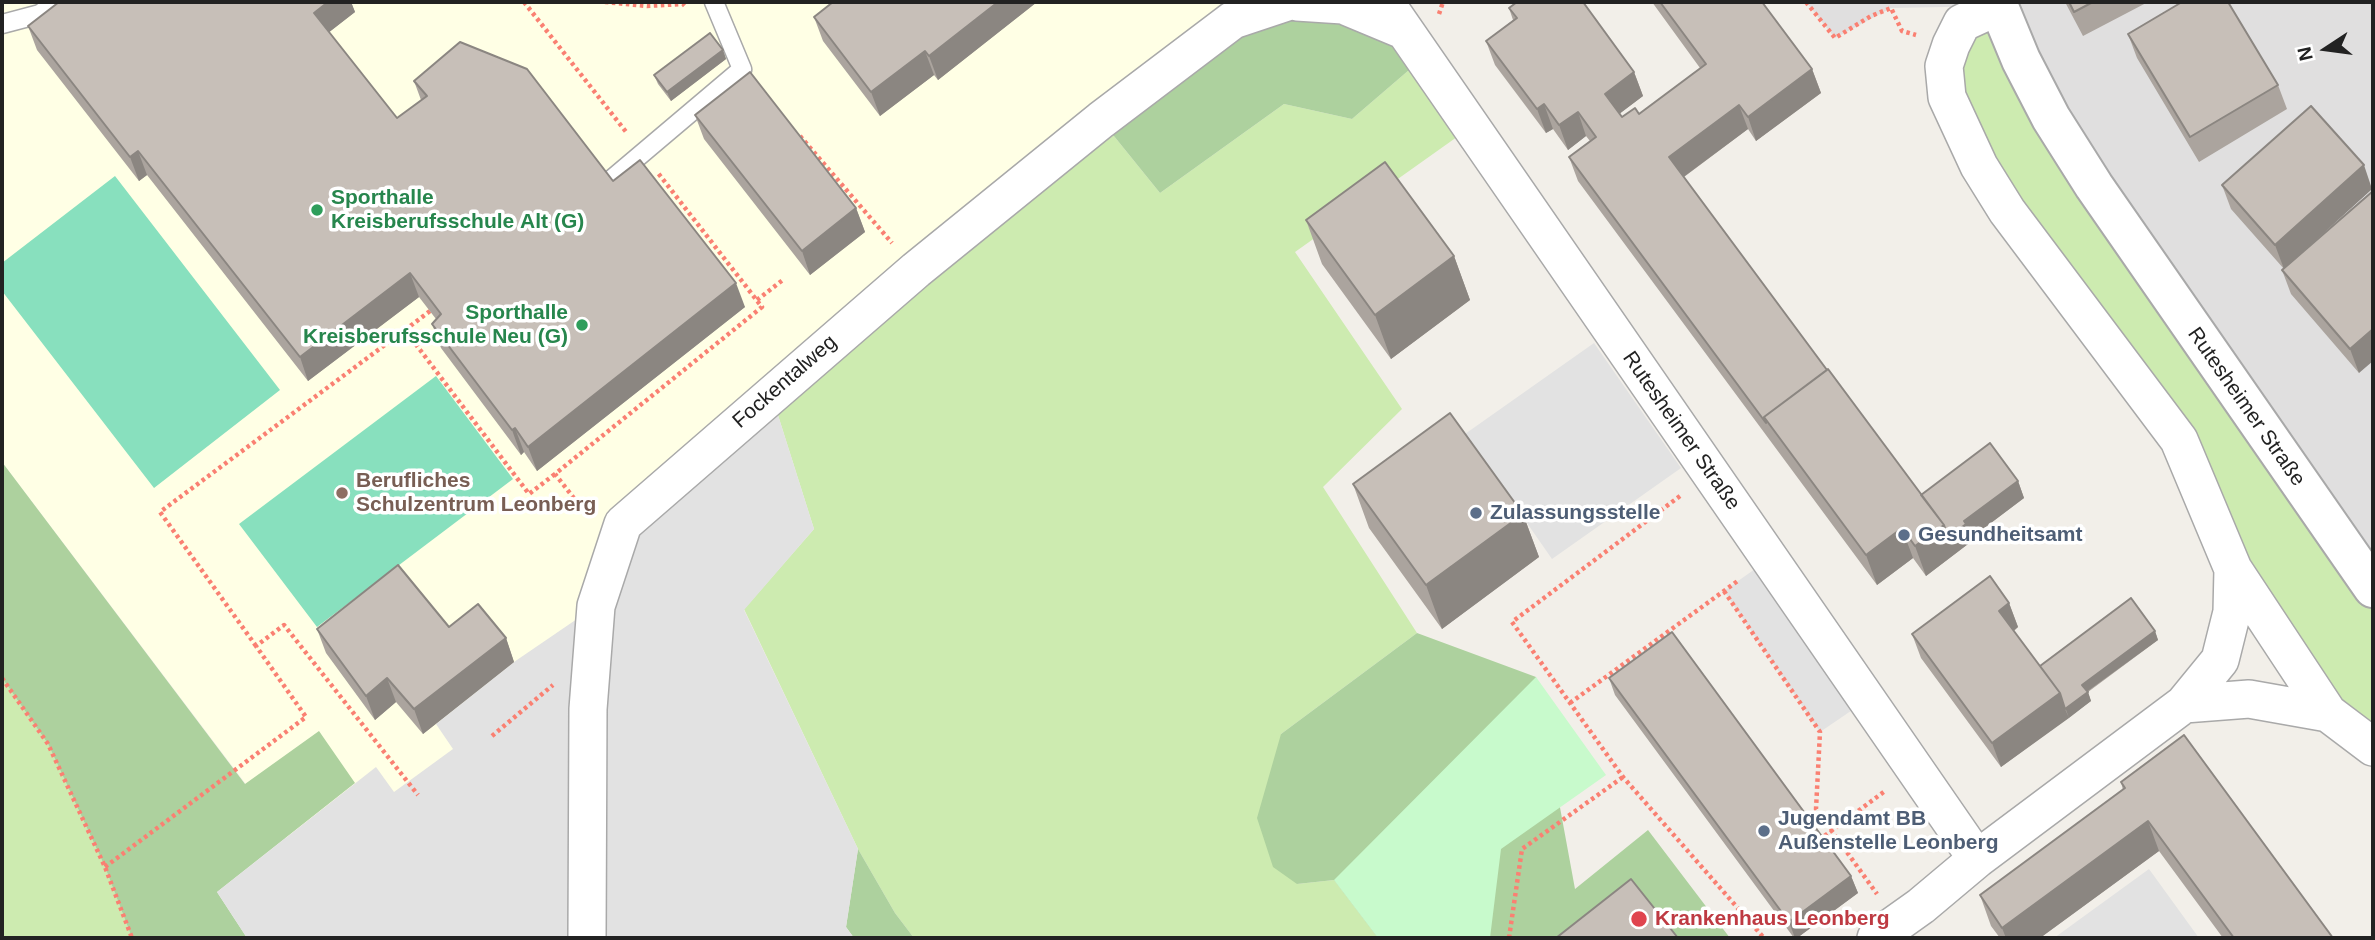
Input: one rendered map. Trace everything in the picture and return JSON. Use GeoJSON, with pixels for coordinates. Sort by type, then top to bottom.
{"type":"FeatureCollection","features":[{"type":"Feature","properties":{"kind":"street","name":"Fockentalweg"},"geometry":{"type":"LineString","coordinates":[[587,938],[587,709],[596,606],[623,524],[916,270],[1101,120],[1234,20],[1287,2]]}},
{"type":"Feature","properties":{"kind":"street"},"geometry":{"type":"LineString","coordinates":[[1297,2],[1343,5],[1394,16]]}},
{"type":"Feature","properties":{"kind":"street","name":"Rutesheimer Straße"},"geometry":{"type":"LineString","coordinates":[[2373,588],[2094,186],[2051,118],[2021,60],[1998,4],[1962,23],[1944,66],[1947,97],[1979,166],[2007,211],[2179,440],[2233,569],[2328,713],[2373,747]]}},
{"type":"Feature","properties":{"kind":"street","name":"Rutesheimer Straße"},"geometry":{"type":"LineString","coordinates":[[1394,16],[1977,859]]}},
{"type":"Feature","properties":{"kind":"street","name":"Rutesheimer Straße"},"geometry":{"type":"LineString","coordinates":[[1887,930],[2184,704],[2220,660],[2232,612],[2233,569]]}},
{"type":"Feature","properties":{"kind":"street","name":"Rutesheimer Straße"},"geometry":{"type":"LineString","coordinates":[[2184,704],[2249,699],[2328,713]]}},
{"type":"Feature","properties":{"kind":"lane"},"geometry":{"type":"LineString","coordinates":[[2,24],[40,14],[56,2]]}},
{"type":"Feature","properties":{"kind":"lane"},"geometry":{"type":"LineString","coordinates":[[606,184],[742,69],[715,2]]}},
{"type":"Feature","properties":{"kind":"path"},"geometry":{"type":"LineString","coordinates":[[605,2],[647,6],[683,4],[691,13]]}},
{"type":"Feature","properties":{"kind":"path"},"geometry":{"type":"LineString","coordinates":[[647,6],[652,2]]}},
{"type":"Feature","properties":{"kind":"path"},"geometry":{"type":"LineString","coordinates":[[1806,2],[1835,38],[1871,16],[1891,8],[1902,31]]}},
{"type":"Feature","properties":{"kind":"path"},"geometry":{"type":"LineString","coordinates":[[797,133],[916,270]]}},
{"type":"Feature","properties":{"kind":"path"},"geometry":{"type":"LineString","coordinates":[[757,300],[784,279]]}},
{"type":"Feature","properties":{"kind":"path"},"geometry":{"type":"LineString","coordinates":[[405,330],[529,494],[762,307]]}},
{"type":"Feature","properties":{"kind":"path"},"geometry":{"type":"LineString","coordinates":[[105,867],[306,718],[160,512],[430,311]]}},
{"type":"Feature","properties":{"kind":"path"},"geometry":{"type":"LineString","coordinates":[[555,474],[590,518]]}},
{"type":"Feature","properties":{"kind":"path"},"geometry":{"type":"LineString","coordinates":[[1711,474],[1512,622],[1623,777],[1764,938]]}},
{"type":"Feature","properties":{"kind":"path"},"geometry":{"type":"LineString","coordinates":[[1570,703],[1769,559]]}},
{"type":"Feature","properties":{"kind":"path"},"geometry":{"type":"LineString","coordinates":[[1724,591],[1820,733],[1816,809],[1832,831],[1887,930]]}},
{"type":"Feature","properties":{"kind":"path"},"geometry":{"type":"LineString","coordinates":[[256,646],[284,625],[418,795]]}},
{"type":"Feature","properties":{"kind":"path"},"geometry":{"type":"LineString","coordinates":[[2,678],[48,744],[105,867],[132,938]]}},
{"type":"Feature","properties":{"kind":"path"},"geometry":{"type":"LineString","coordinates":[[492,736],[517,717]]}},
{"type":"Feature","properties":{"kind":"path"},"geometry":{"type":"LineString","coordinates":[[1818,841],[1916,769]]}},
{"type":"Feature","properties":{"kind":"path"},"geometry":{"type":"LineString","coordinates":[[1509,938],[1522,849],[1623,777]]}},
{"type":"Feature","properties":{"kind":"shaded area","name":"Berufliches Schulzentrum Leonberg"},"geometry":{"type":"Polygon","coordinates":[[[2,2],[1287,2],[771,393],[596,606],[854,938],[247,938],[286,837],[2,462],[2,2]]]}},
{"type":"Feature","properties":{"kind":"shaded area"},"geometry":{"type":"Polygon","coordinates":[[[1806,2],[2373,2],[2373,588],[1999,6],[1891,8],[1835,38],[1806,2]]]}},
{"type":"Feature","properties":{"kind":"shaded area"},"geometry":{"type":"Polygon","coordinates":[[[1594,343],[1681,468],[1552,559],[1465,434],[1594,343]]]}},
{"type":"Feature","properties":{"kind":"shaded area"},"geometry":{"type":"Polygon","coordinates":[[[771,393],[814,529],[744,610],[858,849],[846,927],[854,938],[247,938],[217,892],[376,767],[394,792],[453,749],[436,724],[514,662],[596,606],[623,524],[771,393]]]}},
{"type":"Feature","properties":{"kind":"shaded area"},"geometry":{"type":"Polygon","coordinates":[[[1769,559],[1867,700],[1820,732],[1724,591],[1769,559]]]}},
{"type":"Feature","properties":{"kind":"shaded area"},"geometry":{"type":"Polygon","coordinates":[[[2149,869],[2199,938],[2054,938],[2149,869]]]}},
{"type":"Feature","properties":{"kind":"green space"},"geometry":{"type":"Polygon","coordinates":[[[1287,2],[1423,58],[1352,119],[1284,104],[1160,193],[1101,120],[1287,2]]]}},
{"type":"Feature","properties":{"kind":"green space"},"geometry":{"type":"Polygon","coordinates":[[[1999,6],[2373,588],[2373,747],[2328,713],[2179,440],[1979,166],[1951,45],[1999,6]]]}},
{"type":"Feature","properties":{"kind":"green space"},"geometry":{"type":"Polygon","coordinates":[[[1423,58],[1471,127],[1295,252],[1402,409],[1323,487],[1417,633],[1281,734],[1297,884],[1334,880],[1378,938],[914,938],[895,913],[858,849],[744,609],[814,529],[771,393],[1101,120],[1160,193],[1284,104],[1352,119],[1423,58]]]}},
{"type":"Feature","properties":{"kind":"green space"},"geometry":{"type":"Polygon","coordinates":[[[115,176],[280,390],[154,488],[2,291],[2,263],[115,176]]]}},
{"type":"Feature","properties":{"kind":"green space"},"geometry":{"type":"Polygon","coordinates":[[[436,376],[513,479],[317,627],[239,524],[436,376]]]}},
{"type":"Feature","properties":{"kind":"green space"},"geometry":{"type":"Polygon","coordinates":[[[2,462],[245,784],[319,731],[355,783],[217,892],[247,938],[132,938],[105,867],[48,744],[2,678],[2,462]]]}},
{"type":"Feature","properties":{"kind":"green space"},"geometry":{"type":"Polygon","coordinates":[[[1417,633],[1536,677],[1575,889],[1648,830],[1730,938],[1378,938],[1334,880],[1297,884],[1273,867],[1257,818],[1281,734],[1417,633]]]}},
{"type":"Feature","properties":{"kind":"green space"},"geometry":{"type":"Polygon","coordinates":[[[1536,677],[1606,775],[1501,849],[1490,938],[1378,938],[1334,880],[1536,677]]]}},
{"type":"Feature","properties":{"kind":"green space"},"geometry":{"type":"Polygon","coordinates":[[[2,678],[48,744],[105,867],[132,938],[2,938],[2,678]]]}},
{"type":"Feature","properties":{"kind":"green space"},"geometry":{"type":"Polygon","coordinates":[[[858,849],[895,913],[914,938],[854,938],[846,927],[858,849]]]}},
{"type":"Feature","properties":{"kind":"building"},"geometry":{"type":"Polygon","coordinates":[[[59,2],[328,2],[314,13],[397,118],[427,96],[414,81],[460,42],[527,69],[613,181],[640,160],[736,283],[528,447],[515,428],[512,430],[432,324],[441,314],[410,273],[300,357],[138,151],[130,157],[28,26],[59,2]]]}},
{"type":"Feature","properties":{"kind":"building"},"geometry":{"type":"Polygon","coordinates":[[[833,2],[998,2],[929,56],[925,51],[871,92],[814,17],[833,2]]]}},
{"type":"Feature","properties":{"kind":"building"},"geometry":{"type":"Polygon","coordinates":[[[1517,2],[1583,2],[1634,72],[1605,94],[1622,117],[1635,108],[1639,114],[1706,64],[1660,2],[1762,2],[1812,69],[1748,117],[1739,105],[1669,157],[1827,370],[1764,417],[1766,423],[1569,157],[1596,137],[1578,112],[1559,125],[1544,104],[1537,109],[1486,41],[1517,18],[1509,8],[1517,2]]]}},
{"type":"Feature","properties":{"kind":"building"},"geometry":{"type":"Polygon","coordinates":[[[2069,2],[2093,2],[2074,12],[2069,2]]]}},
{"type":"Feature","properties":{"kind":"building"},"geometry":{"type":"Polygon","coordinates":[[[2182,2],[2228,2],[2278,85],[2190,137],[2128,34],[2182,2]]]}},
{"type":"Feature","properties":{"kind":"building"},"geometry":{"type":"Polygon","coordinates":[[[710,33],[723,50],[667,92],[654,75],[710,33]]]}},
{"type":"Feature","properties":{"kind":"building"},"geometry":{"type":"Polygon","coordinates":[[[750,72],[856,208],[802,251],[695,115],[750,72]]]}},
{"type":"Feature","properties":{"kind":"building"},"geometry":{"type":"Polygon","coordinates":[[[2311,106],[2364,165],[2275,245],[2222,185],[2311,106]]]}},
{"type":"Feature","properties":{"kind":"building"},"geometry":{"type":"Polygon","coordinates":[[[1385,162],[1454,256],[1375,315],[1306,220],[1385,162]]]}},
{"type":"Feature","properties":{"kind":"building"},"geometry":{"type":"Polygon","coordinates":[[[2373,191],[2373,329],[2350,349],[2282,270],[2373,191]]]}},
{"type":"Feature","properties":{"kind":"building"},"geometry":{"type":"Polygon","coordinates":[[[1828,369],[1944,525],[1915,546],[1902,528],[1866,555],[1764,417],[1828,369]]]}},
{"type":"Feature","properties":{"kind":"building"},"geometry":{"type":"Polygon","coordinates":[[[1450,413],[1523,514],[1426,585],[1353,484],[1450,413]]]}},
{"type":"Feature","properties":{"kind":"building"},"geometry":{"type":"Polygon","coordinates":[[[1990,443],[2018,481],[1964,521],[1966,524],[1948,538],[1944,525],[1921,495],[1990,443]]]}},
{"type":"Feature","properties":{"kind":"building"},"geometry":{"type":"Polygon","coordinates":[[[398,565],[449,627],[478,604],[506,638],[414,709],[387,678],[366,696],[317,629],[398,565]]]}},
{"type":"Feature","properties":{"kind":"building"},"geometry":{"type":"Polygon","coordinates":[[[1990,576],[2009,603],[1999,611],[2060,693],[1992,743],[1912,634],[1990,576]]]}},
{"type":"Feature","properties":{"kind":"building"},"geometry":{"type":"Polygon","coordinates":[[[2131,598],[2155,631],[2082,685],[2088,692],[2065,709],[2060,693],[2040,666],[2131,598]]]}},
{"type":"Feature","properties":{"kind":"building"},"geometry":{"type":"Polygon","coordinates":[[[1672,632],[1851,876],[1789,922],[1609,678],[1672,632]]]}},
{"type":"Feature","properties":{"kind":"building"},"geometry":{"type":"Polygon","coordinates":[[[2184,735],[2333,938],[2234,938],[2148,821],[2002,928],[1980,895],[2125,788],[2121,782],[2184,735]]]}},
{"type":"Feature","properties":{"kind":"building"},"geometry":{"type":"Polygon","coordinates":[[[1631,879],[1678,938],[1556,938],[1631,879]]]}},
{"type":"Feature","properties":{"kind":"place","name":"Sporthalle Kreisberufsschule Alt (G)"},"geometry":{"type":"Point","coordinates":[317,210]}},
{"type":"Feature","properties":{"kind":"place","name":"Sporthalle Kreisberufsschule Neu (G)"},"geometry":{"type":"Point","coordinates":[582,325]}},
{"type":"Feature","properties":{"kind":"place","name":"Berufliches Schulzentrum Leonberg"},"geometry":{"type":"Point","coordinates":[342,493]}},
{"type":"Feature","properties":{"kind":"place","name":"Zulassungsstelle"},"geometry":{"type":"Point","coordinates":[1476,513]}},
{"type":"Feature","properties":{"kind":"place","name":"Gesundheitsamt"},"geometry":{"type":"Point","coordinates":[1904,535]}},
{"type":"Feature","properties":{"kind":"place","name":"Jugendamt BB Außenstelle Leonberg"},"geometry":{"type":"Point","coordinates":[1764,831]}},
{"type":"Feature","properties":{"kind":"place","name":"Krankenhaus Leonberg"},"geometry":{"type":"Point","coordinates":[1639,919]}}]}
